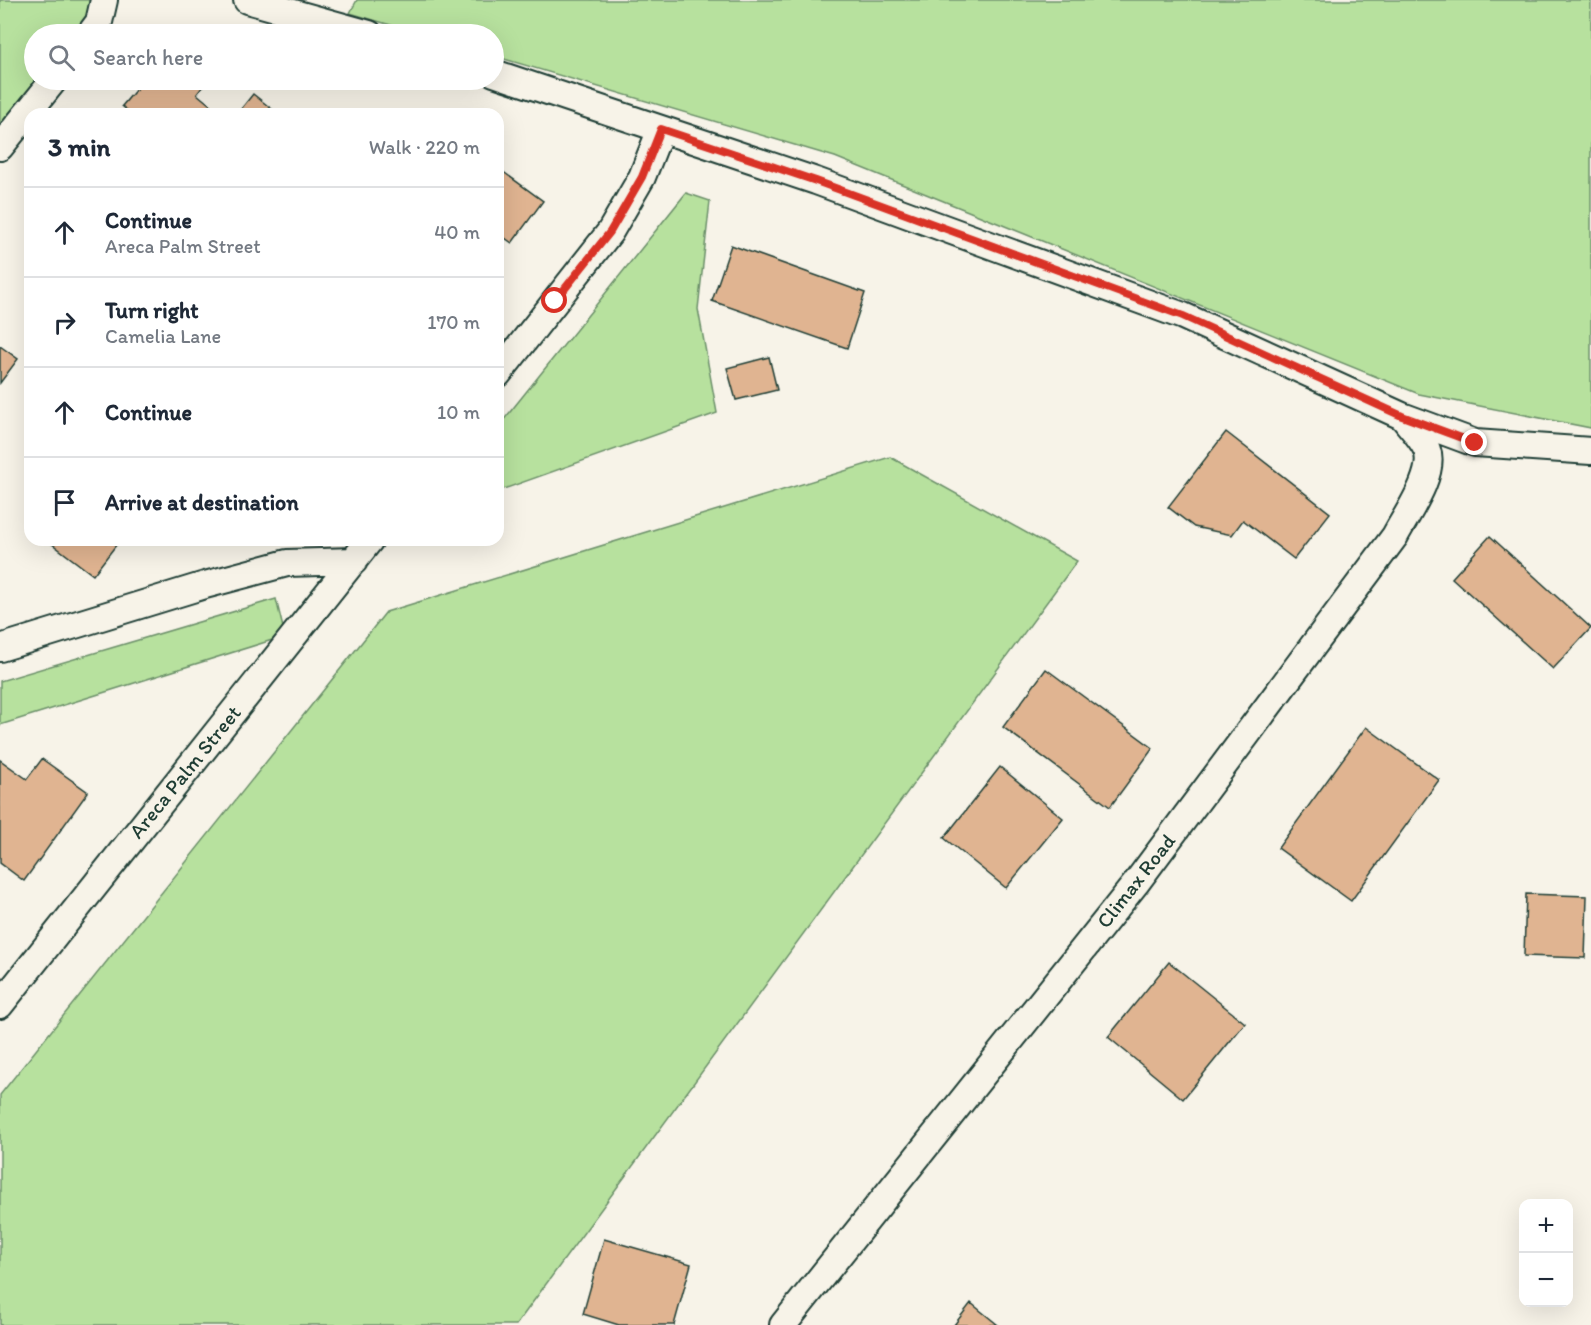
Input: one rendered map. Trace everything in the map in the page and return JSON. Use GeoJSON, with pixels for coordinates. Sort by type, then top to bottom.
{"type":"FeatureCollection","features":[{"type":"Feature","properties":{"kind":"street"},"geometry":{"type":"LineString","coordinates":[[97,24],[104,0]]}},
{"type":"Feature","properties":{"kind":"street"},"geometry":{"type":"LineString","coordinates":[[247,0],[333,24]]}},
{"type":"Feature","properties":{"kind":"street"},"geometry":{"type":"LineString","coordinates":[[504,76],[816,181],[1183,316],[1402,416],[1475,443],[1591,451]]}},
{"type":"Feature","properties":{"kind":"street"},"geometry":{"type":"LineString","coordinates":[[31,108],[46,90]]}},
{"type":"Feature","properties":{"kind":"street"},"geometry":{"type":"LineString","coordinates":[[0,147],[24,117]]}},
{"type":"Feature","properties":{"kind":"street"},"geometry":{"type":"LineString","coordinates":[[504,366],[610,232],[642,177],[661,129]]}},
{"type":"Feature","properties":{"kind":"street","name":"Climax Road"},"geometry":{"type":"LineString","coordinates":[[783,1325],[1136,883],[1395,536],[1427,475],[1429,462],[1426,449],[1402,416]]}},
{"type":"Feature","properties":{"kind":"street","name":"Areca Palm Street"},"geometry":{"type":"LineString","coordinates":[[0,1005],[365,546]]}},
{"type":"Feature","properties":{"kind":"street"},"geometry":{"type":"LineString","coordinates":[[0,648],[205,585],[287,563],[354,561]]}},
{"type":"Feature","properties":{"kind":"green space"},"geometry":{"type":"Polygon","coordinates":[[[0,0],[101,0],[90,24],[24,24],[24,90],[40,90],[0,141],[0,0]]]}},
{"type":"Feature","properties":{"kind":"green space"},"geometry":{"type":"Polygon","coordinates":[[[357,0],[1591,0],[1591,428],[1419,394],[835,157],[504,59],[504,24],[387,24],[350,13],[357,0]]]}},
{"type":"Feature","properties":{"kind":"green space"},"geometry":{"type":"Polygon","coordinates":[[[686,193],[710,201],[698,309],[717,413],[504,489],[504,420],[686,193]]]}},
{"type":"Feature","properties":{"kind":"green space"},"geometry":{"type":"Polygon","coordinates":[[[890,457],[1077,561],[516,1325],[0,1325],[0,1095],[386,612],[890,457]]]}},
{"type":"Feature","properties":{"kind":"green space"},"geometry":{"type":"Polygon","coordinates":[[[276,599],[285,636],[0,725],[0,681],[276,599]]]}},
{"type":"Feature","properties":{"kind":"building"},"geometry":{"type":"Polygon","coordinates":[[[136,90],[200,90],[197,94],[214,108],[124,108],[122,106],[136,90]]]}},
{"type":"Feature","properties":{"kind":"building"},"geometry":{"type":"Polygon","coordinates":[[[253,94],[270,108],[242,108],[253,94]]]}},
{"type":"Feature","properties":{"kind":"building"},"geometry":{"type":"Polygon","coordinates":[[[504,172],[543,201],[512,243],[504,237],[504,172]]]}},
{"type":"Feature","properties":{"kind":"building"},"geometry":{"type":"Polygon","coordinates":[[[731,245],[865,293],[847,348],[712,301],[731,245]]]}},
{"type":"Feature","properties":{"kind":"building"},"geometry":{"type":"Polygon","coordinates":[[[0,346],[18,359],[0,383],[0,346]]]}},
{"type":"Feature","properties":{"kind":"building"},"geometry":{"type":"Polygon","coordinates":[[[769,357],[777,390],[736,400],[727,368],[769,357]]]}},
{"type":"Feature","properties":{"kind":"building"},"geometry":{"type":"Polygon","coordinates":[[[1226,432],[1330,513],[1294,559],[1243,520],[1232,535],[1194,527],[1168,507],[1226,432]]]}},
{"type":"Feature","properties":{"kind":"building"},"geometry":{"type":"Polygon","coordinates":[[[1490,536],[1591,628],[1553,669],[1452,578],[1490,536]]]}},
{"type":"Feature","properties":{"kind":"building"},"geometry":{"type":"Polygon","coordinates":[[[55,546],[115,546],[93,575],[55,546]]]}},
{"type":"Feature","properties":{"kind":"building"},"geometry":{"type":"Polygon","coordinates":[[[1046,669],[1153,748],[1110,807],[1003,727],[1046,669]]]}},
{"type":"Feature","properties":{"kind":"building"},"geometry":{"type":"Polygon","coordinates":[[[1366,727],[1439,780],[1351,901],[1278,848],[1366,727]]]}},
{"type":"Feature","properties":{"kind":"building"},"geometry":{"type":"Polygon","coordinates":[[[42,759],[88,792],[24,881],[0,863],[0,760],[27,779],[42,759]]]}},
{"type":"Feature","properties":{"kind":"building"},"geometry":{"type":"Polygon","coordinates":[[[1000,767],[1063,818],[1006,888],[944,838],[1000,767]]]}},
{"type":"Feature","properties":{"kind":"building"},"geometry":{"type":"Polygon","coordinates":[[[1526,894],[1587,896],[1585,958],[1524,956],[1526,894]]]}},
{"type":"Feature","properties":{"kind":"building"},"geometry":{"type":"Polygon","coordinates":[[[1169,962],[1245,1023],[1183,1099],[1108,1037],[1169,962]]]}},
{"type":"Feature","properties":{"kind":"building"},"geometry":{"type":"Polygon","coordinates":[[[604,1239],[691,1264],[674,1325],[619,1325],[583,1314],[604,1239]]]}},
{"type":"Feature","properties":{"kind":"building"},"geometry":{"type":"Polygon","coordinates":[[[971,1303],[998,1325],[954,1325],[971,1303]]]}},
{"type":"Feature","properties":{"kind":"route"},"geometry":{"type":"LineString","coordinates":[[555,301],[610,232],[642,177],[661,129],[816,181],[1183,316],[1402,416],[1475,443]]}}]}
